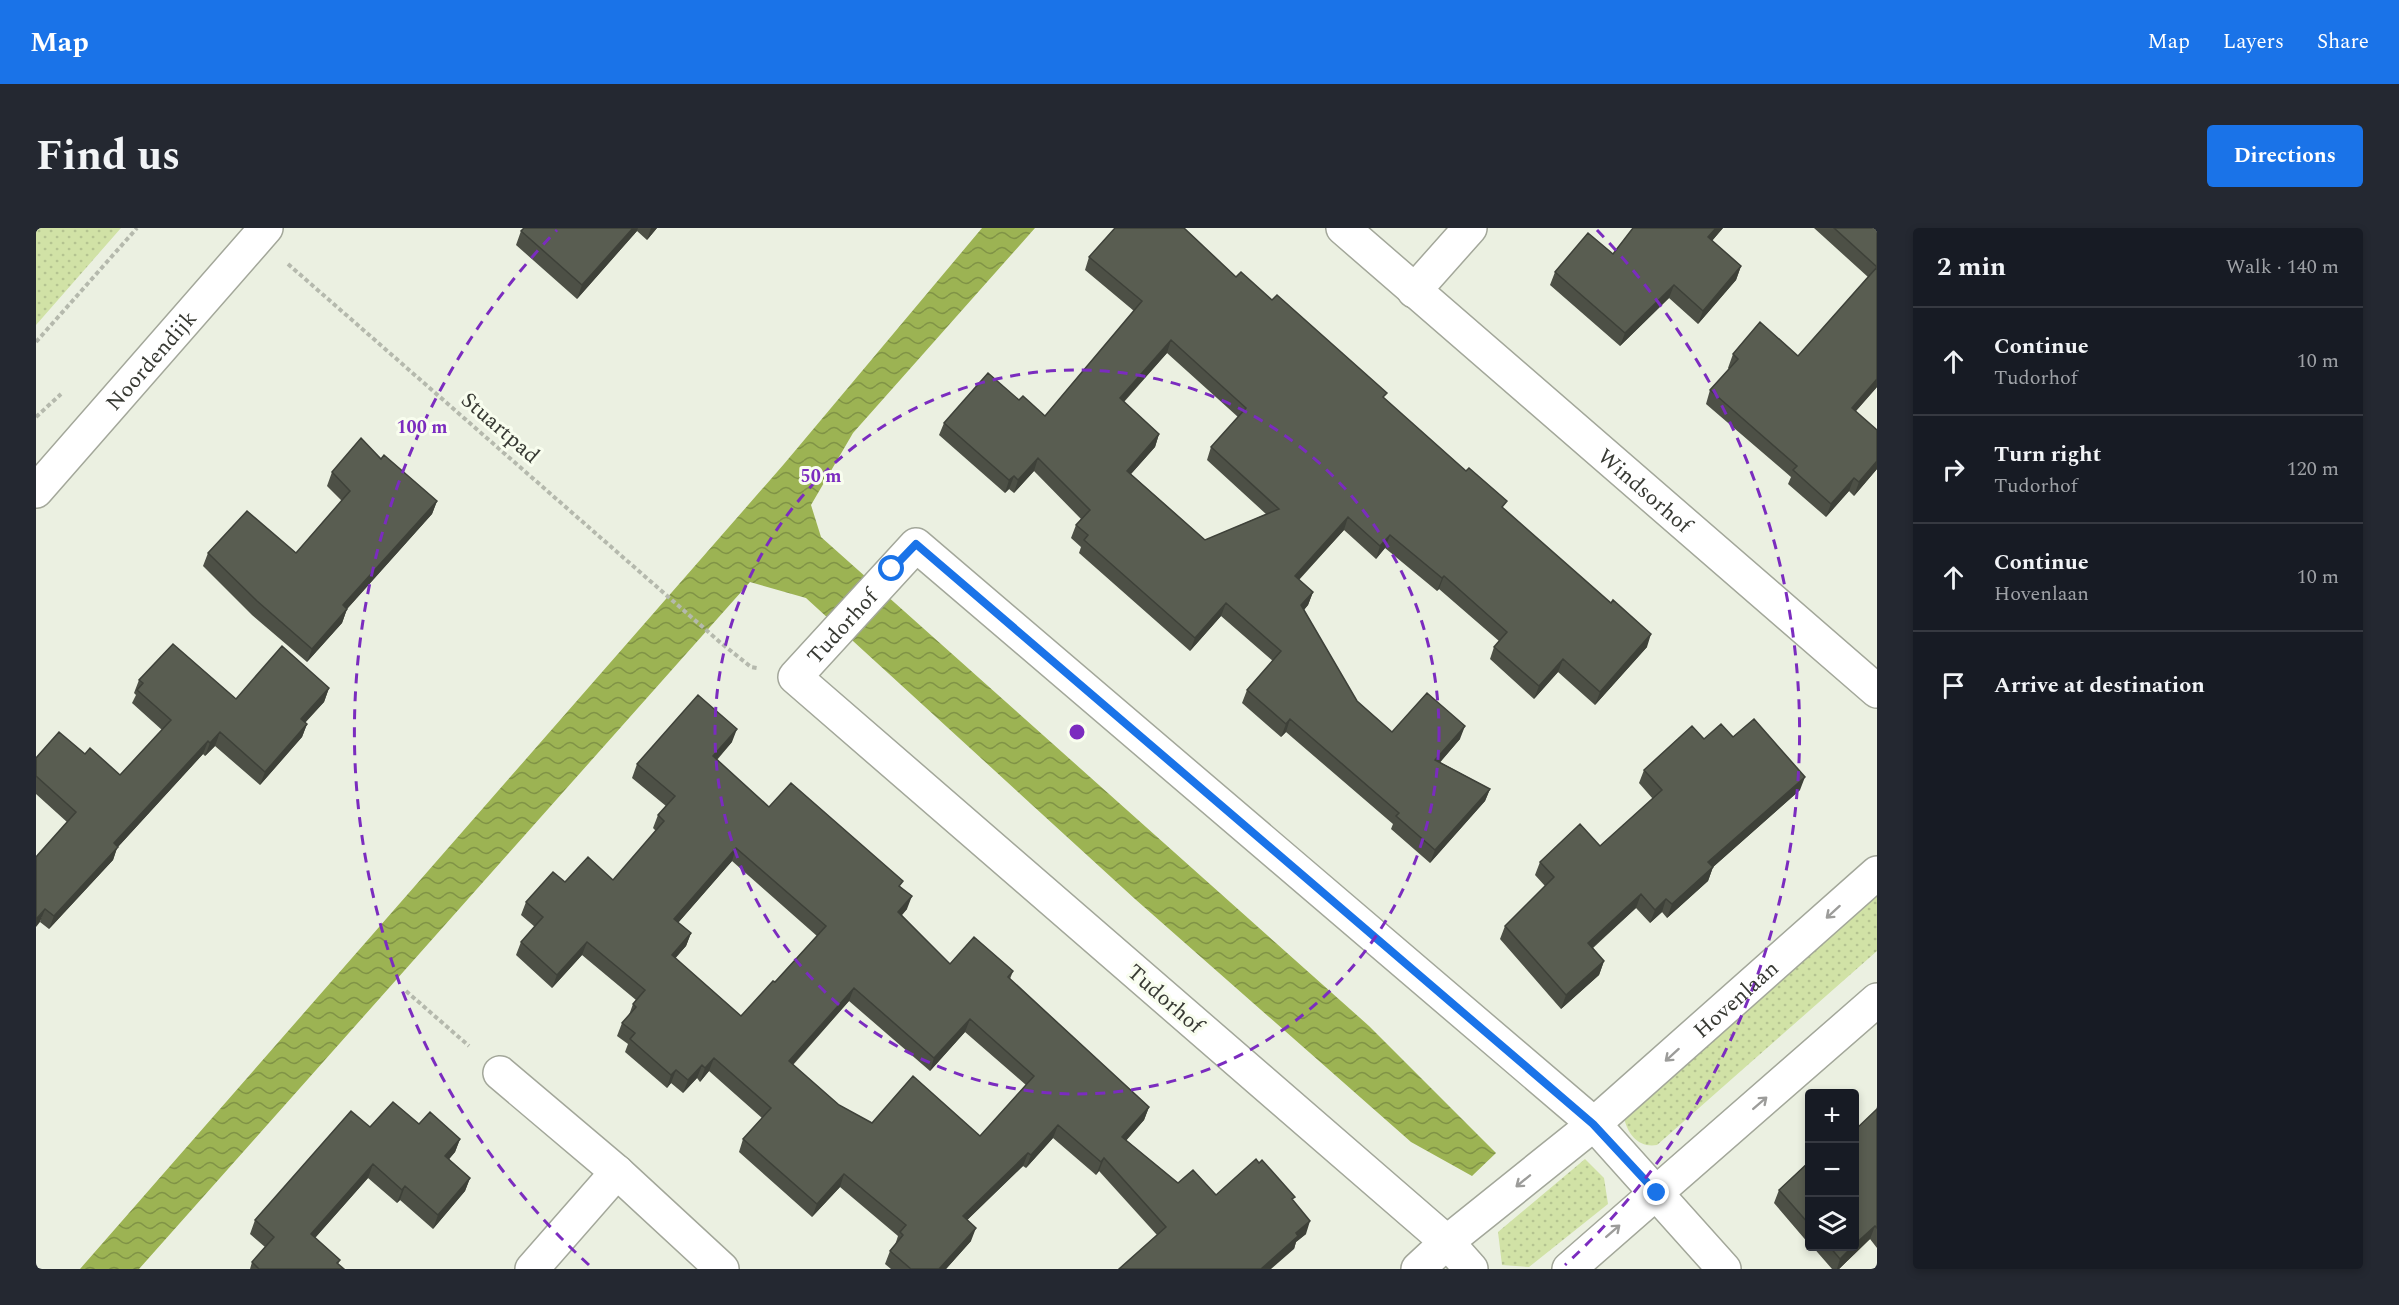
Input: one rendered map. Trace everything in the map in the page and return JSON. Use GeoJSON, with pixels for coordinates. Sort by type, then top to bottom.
{"type":"FeatureCollection","features":[{"type":"Feature","properties":{"kind":"street","name":"Windsorhof"},"geometry":{"type":"LineString","coordinates":[[1343,228],[1877,691]]}},
{"type":"Feature","properties":{"kind":"street"},"geometry":{"type":"LineString","coordinates":[[1414,291],[1470,228]]}},
{"type":"Feature","properties":{"kind":"street","name":"Noordendijk"},"geometry":{"type":"LineString","coordinates":[[36,491],[261,233]]}},
{"type":"Feature","properties":{"kind":"street","name":"Tudorhof"},"geometry":{"type":"LineString","coordinates":[[1447,1242],[795,677],[916,544],[1593,1124]]}},
{"type":"Feature","properties":{"kind":"street","name":"Hovenlaan"},"geometry":{"type":"LineString","coordinates":[[1418,1269],[1447,1242],[1593,1124],[1877,873]]}},
{"type":"Feature","properties":{"kind":"street"},"geometry":{"type":"LineString","coordinates":[[1569,1269],[1877,1000]]}},
{"type":"Feature","properties":{"kind":"street"},"geometry":{"type":"LineString","coordinates":[[500,1073],[617,1172],[722,1269]]}},
{"type":"Feature","properties":{"kind":"street"},"geometry":{"type":"LineString","coordinates":[[1593,1124],[1724,1269]]}},
{"type":"Feature","properties":{"kind":"street"},"geometry":{"type":"LineString","coordinates":[[532,1269],[617,1172]]}},
{"type":"Feature","properties":{"kind":"street"},"geometry":{"type":"LineString","coordinates":[[1447,1242],[1471,1269]]}},
{"type":"Feature","properties":{"kind":"path"},"geometry":{"type":"LineString","coordinates":[[36,342],[137,228]]}},
{"type":"Feature","properties":{"kind":"path","name":"Stuartpad"},"geometry":{"type":"LineString","coordinates":[[261,233],[721,643]]}},
{"type":"Feature","properties":{"kind":"path"},"geometry":{"type":"LineString","coordinates":[[406,992],[500,1073]]}},
{"type":"Feature","properties":{"kind":"shaded area"},"geometry":{"type":"Polygon","coordinates":[[[36,228],[121,228],[36,325],[36,228]]]}},
{"type":"Feature","properties":{"kind":"shaded area"},"geometry":{"type":"Polygon","coordinates":[[[1877,888],[1877,951],[1657,1145],[1645,1144],[1635,1139],[1628,1130],[1624,1118],[1877,888]]]}},
{"type":"Feature","properties":{"kind":"shaded area"},"geometry":{"type":"Polygon","coordinates":[[[1585,1159],[1604,1178],[1608,1204],[1529,1267],[1502,1265],[1498,1232],[1585,1159]]]}},
{"type":"Feature","properties":{"kind":"water"},"geometry":{"type":"Polygon","coordinates":[[[982,228],[1035,228],[853,433],[811,505],[821,537],[1369,1026],[1496,1153],[1472,1176],[1411,1142],[1135,899],[806,598],[750,582],[139,1269],[80,1269],[784,464],[982,228]]]}},
{"type":"Feature","properties":{"kind":"building"},"geometry":{"type":"Polygon","coordinates":[[[524,228],[633,228],[582,285],[521,231],[524,228]]]}},
{"type":"Feature","properties":{"kind":"building"},"geometry":{"type":"Polygon","coordinates":[[[1115,228],[1184,228],[1236,277],[1241,272],[1272,300],[1277,295],[1387,393],[1383,397],[1466,471],[1469,468],[1507,501],[1502,507],[1611,603],[1613,600],[1651,634],[1600,692],[1563,659],[1539,686],[1494,647],[1507,632],[1444,576],[1442,578],[1390,535],[1380,546],[1348,517],[1295,576],[1313,592],[1301,605],[1357,701],[1392,732],[1427,693],[1465,726],[1435,760],[1490,789],[1435,850],[1396,816],[1399,813],[1290,719],[1286,724],[1247,690],[1281,651],[1226,603],[1195,638],[1084,540],[1088,535],[1076,525],[1090,510],[1038,458],[1018,480],[1014,476],[1009,480],[944,423],[988,373],[1019,400],[1023,396],[1045,416],[1142,301],[1089,257],[1115,228]],[[1171,340],[1120,398],[1159,434],[1127,471],[1205,540],[1279,509],[1211,447],[1246,408],[1171,340]]]}},
{"type":"Feature","properties":{"kind":"building"},"geometry":{"type":"Polygon","coordinates":[[[1633,228],[1716,228],[1708,237],[1741,266],[1703,311],[1674,285],[1625,333],[1555,272],[1588,233],[1613,254],[1633,228]]]}},
{"type":"Feature","properties":{"kind":"building"},"geometry":{"type":"Polygon","coordinates":[[[1834,228],[1877,228],[1877,267],[1834,228]]]}},
{"type":"Feature","properties":{"kind":"building"},"geometry":{"type":"Polygon","coordinates":[[[1877,267],[1877,379],[1852,408],[1877,430],[1877,461],[1859,482],[1854,478],[1831,504],[1793,470],[1797,466],[1710,390],[1738,359],[1733,354],[1760,322],[1798,356],[1877,267]]]}},
{"type":"Feature","properties":{"kind":"building"},"geometry":{"type":"Polygon","coordinates":[[[361,438],[381,459],[384,455],[437,501],[343,605],[347,609],[312,649],[257,601],[208,553],[247,511],[296,553],[350,491],[332,472],[361,438]]]}},
{"type":"Feature","properties":{"kind":"building"},"geometry":{"type":"Polygon","coordinates":[[[173,644],[236,699],[282,646],[329,688],[301,719],[307,724],[265,772],[220,732],[210,743],[208,741],[114,843],[118,847],[54,916],[45,909],[36,919],[36,857],[76,812],[36,776],[36,758],[59,732],[85,754],[90,748],[120,775],[171,720],[137,690],[143,683],[139,680],[173,644]]]}},
{"type":"Feature","properties":{"kind":"building"},"geometry":{"type":"Polygon","coordinates":[[[698,695],[737,729],[713,756],[769,807],[791,783],[903,881],[899,886],[912,896],[898,912],[950,964],[974,937],[1013,971],[1008,977],[1149,1107],[1122,1137],[1178,1183],[1193,1170],[1216,1195],[1256,1159],[1259,1163],[1262,1160],[1295,1197],[1292,1199],[1310,1221],[1296,1233],[1298,1236],[1261,1269],[1119,1269],[1166,1227],[1104,1158],[1101,1162],[1058,1125],[1031,1155],[1028,1153],[963,1216],[976,1228],[939,1269],[911,1269],[890,1251],[903,1235],[900,1232],[906,1225],[844,1174],[817,1204],[743,1139],[771,1108],[714,1058],[705,1068],[702,1065],[688,1080],[676,1070],[671,1075],[630,1039],[635,1033],[622,1023],[636,1007],[633,1004],[645,990],[587,942],[557,975],[521,942],[543,917],[526,902],[553,872],[565,882],[588,857],[613,880],[664,821],[658,815],[675,796],[637,764],[698,695]],[[736,848],[674,919],[691,933],[672,955],[741,1016],[826,926],[736,848]],[[854,988],[789,1061],[839,1105],[872,1123],[913,1076],[980,1136],[1034,1076],[970,1019],[934,1058],[854,988]]]}},
{"type":"Feature","properties":{"kind":"building"},"geometry":{"type":"Polygon","coordinates":[[[1754,719],[1805,777],[1708,862],[1713,867],[1672,904],[1666,899],[1655,910],[1641,894],[1588,943],[1604,961],[1566,995],[1505,926],[1554,877],[1540,862],[1580,824],[1600,846],[1662,790],[1644,770],[1692,726],[1704,739],[1721,724],[1733,737],[1754,719]]]}},
{"type":"Feature","properties":{"kind":"building"},"geometry":{"type":"Polygon","coordinates":[[[393,1102],[419,1124],[430,1112],[460,1139],[445,1156],[470,1178],[438,1215],[405,1186],[402,1190],[373,1164],[311,1234],[340,1260],[337,1263],[344,1269],[259,1269],[252,1262],[274,1237],[255,1220],[351,1111],[370,1127],[393,1102]]]}},
{"type":"Feature","properties":{"kind":"building"},"geometry":{"type":"Polygon","coordinates":[[[1877,1109],[1877,1228],[1875,1226],[1859,1240],[1859,1143],[1859,1126],[1877,1109]]]}},
{"type":"Feature","properties":{"kind":"building"},"geometry":{"type":"Polygon","coordinates":[[[1805,1166],[1805,1219],[1779,1190],[1805,1166]]]}},
{"type":"Feature","properties":{"kind":"building"},"geometry":{"type":"Polygon","coordinates":[[[1833,1251],[1848,1251],[1840,1259],[1833,1251]]]}},
{"type":"Feature","properties":{"kind":"route"},"geometry":{"type":"LineString","coordinates":[[892,569],[916,544],[1593,1124],[1657,1193]]}}]}
